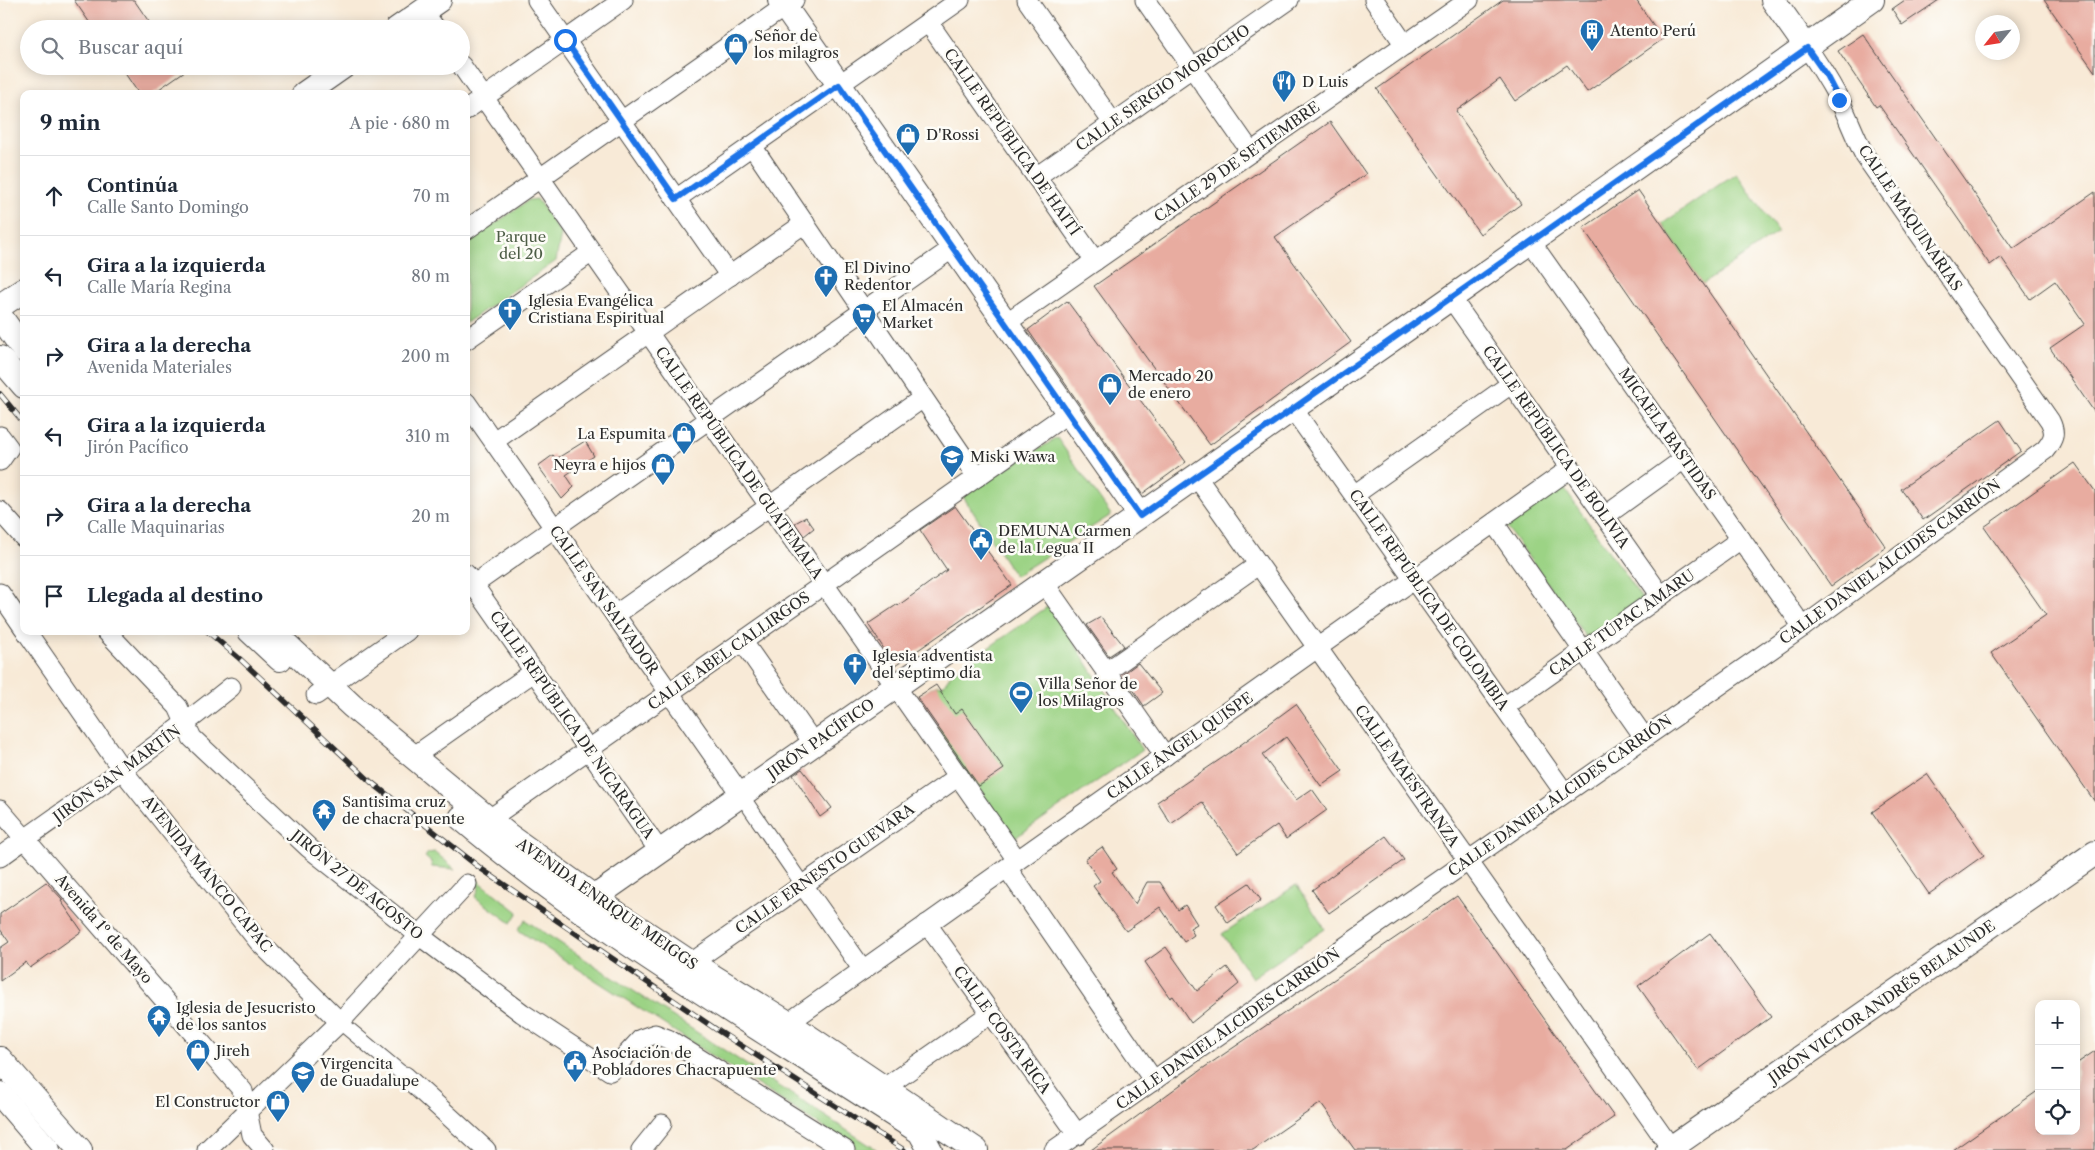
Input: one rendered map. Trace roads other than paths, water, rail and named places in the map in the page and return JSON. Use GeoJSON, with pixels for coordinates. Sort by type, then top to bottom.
{"type":"FeatureCollection","features":[{"type":"Feature","properties":{"kind":"street"},"geometry":{"type":"LineString","coordinates":[[537,0],[730,276]]}},
{"type":"Feature","properties":{"kind":"street"},"geometry":{"type":"LineString","coordinates":[[470,107],[623,0]]}},
{"type":"Feature","properties":{"kind":"street"},"geometry":{"type":"LineString","coordinates":[[676,199],[960,0]]}},
{"type":"Feature","properties":{"kind":"street"},"geometry":{"type":"LineString","coordinates":[[1027,0],[1113,123]]}},
{"type":"Feature","properties":{"kind":"street"},"geometry":{"type":"LineString","coordinates":[[1145,0],[1251,152]]}},
{"type":"Feature","properties":{"kind":"street","name":"CALLE SERGIO MOROCHO"},"geometry":{"type":"LineString","coordinates":[[1036,177],[1289,0]]}},
{"type":"Feature","properties":{"kind":"street"},"geometry":{"type":"LineString","coordinates":[[1374,0],[1405,45]]}},
{"type":"Feature","properties":{"kind":"street","name":"CALLE 29 DE SETIEMBRE"},"geometry":{"type":"LineString","coordinates":[[1006,323],[1469,0]]}},
{"type":"Feature","properties":{"kind":"street","name":"CALLE MAQUINARIAS"},"geometry":{"type":"LineString","coordinates":[[1773,0],[1826,75],[1865,156],[2043,410],[2055,431]]}},
{"type":"Feature","properties":{"kind":"street","name":"JIRÓN PACÍFICO"},"geometry":{"type":"LineString","coordinates":[[589,905],[660,852],[1807,48],[1872,0]]}},
{"type":"Feature","properties":{"kind":"street"},"geometry":{"type":"LineString","coordinates":[[470,227],[622,121],[786,2],[839,85],[1140,516]]}},
{"type":"Feature","properties":{"kind":"street"},"geometry":{"type":"LineString","coordinates":[[417,20],[433,13]]}},
{"type":"Feature","properties":{"kind":"street","name":"CALLE REPÚBLICA DE HAITÍ"},"geometry":{"type":"LineString","coordinates":[[928,22],[1095,261]]}},
{"type":"Feature","properties":{"kind":"street"},"geometry":{"type":"LineString","coordinates":[[310,90],[331,75]]}},
{"type":"Feature","properties":{"kind":"street","name":"CALLE REPÚBLICA DE GUATEMALA"},"geometry":{"type":"LineString","coordinates":[[468,75],[958,776],[1012,864],[1154,1081]]}},
{"type":"Feature","properties":{"kind":"street"},"geometry":{"type":"LineString","coordinates":[[752,146],[977,477]]}},
{"type":"Feature","properties":{"kind":"street"},"geometry":{"type":"LineString","coordinates":[[494,441],[804,223]]}},
{"type":"Feature","properties":{"kind":"street","name":"MICAELA BASTIDAS"},"geometry":{"type":"LineString","coordinates":[[1531,242],[1803,627]]}},
{"type":"Feature","properties":{"kind":"street"},"geometry":{"type":"LineString","coordinates":[[470,582],[554,528],[953,248]]}},
{"type":"Feature","properties":{"kind":"street"},"geometry":{"type":"LineString","coordinates":[[470,337],[592,252]]}},
{"type":"Feature","properties":{"kind":"street"},"geometry":{"type":"LineString","coordinates":[[0,306],[20,293]]}},
{"type":"Feature","properties":{"kind":"street","name":"CALLE REPÚBLICA DE BOLIVIA"},"geometry":{"type":"LineString","coordinates":[[1451,298],[1661,596]]}},
{"type":"Feature","properties":{"kind":"street"},"geometry":{"type":"LineString","coordinates":[[0,316],[20,344]]}},
{"type":"Feature","properties":{"kind":"street"},"geometry":{"type":"LineString","coordinates":[[0,358],[20,381]]}},
{"type":"Feature","properties":{"kind":"street"},"geometry":{"type":"LineString","coordinates":[[1354,495],[1511,384]]}},
{"type":"Feature","properties":{"kind":"street"},"geometry":{"type":"LineString","coordinates":[[615,615],[923,398]]}},
{"type":"Feature","properties":{"kind":"street","name":"CALLE SAN SALVADOR"},"geometry":{"type":"LineString","coordinates":[[470,408],[863,970]]}},
{"type":"Feature","properties":{"kind":"street","name":"CALLE REPÚBLICA DE COLOMBIA"},"geometry":{"type":"LineString","coordinates":[[1293,408],[1564,792]]}},
{"type":"Feature","properties":{"kind":"street","name":"CALLE ABEL CALLIRGOS"},"geometry":{"type":"LineString","coordinates":[[488,820],[1068,413]]}},
{"type":"Feature","properties":{"kind":"street","name":"CALLE DANIEL ALCIDES CARRIÓN"},"geometry":{"type":"LineString","coordinates":[[1054,1150],[1078,1135],[1564,792],[1803,627],[2045,450],[2052,441],[2055,431]]}},
{"type":"Feature","properties":{"kind":"street"},"geometry":{"type":"LineString","coordinates":[[1605,516],[1684,459]]}},
{"type":"Feature","properties":{"kind":"street","name":"CALLE ÁNGEL QUISPE"},"geometry":{"type":"LineString","coordinates":[[788,1023],[1571,468]]}},
{"type":"Feature","properties":{"kind":"street","name":"CALLE MAESTRANZA"},"geometry":{"type":"LineString","coordinates":[[1196,476],[1670,1149]]}},
{"type":"Feature","properties":{"kind":"street"},"geometry":{"type":"LineString","coordinates":[[0,510],[20,533]]}},
{"type":"Feature","properties":{"kind":"street"},"geometry":{"type":"LineString","coordinates":[[1494,523],[1644,737]]}},
{"type":"Feature","properties":{"kind":"street","name":"CALLE TÚPAC AMARU"},"geometry":{"type":"LineString","coordinates":[[1504,707],[1741,539]]}},
{"type":"Feature","properties":{"kind":"street"},"geometry":{"type":"LineString","coordinates":[[1106,672],[1258,565]]}},
{"type":"Feature","properties":{"kind":"street"},"geometry":{"type":"LineString","coordinates":[[1044,583],[1165,756]]}},
{"type":"Feature","properties":{"kind":"street","name":"CALLE REPÚBLICA DE NICARAGUA"},"geometry":{"type":"LineString","coordinates":[[470,584],[534,671],[660,852]]}},
{"type":"Feature","properties":{"kind":"street"},"geometry":{"type":"LineString","coordinates":[[0,593],[20,622]]}},
{"type":"Feature","properties":{"kind":"street","name":"AVENIDA MANCO CAPAC"},"geometry":{"type":"LineString","coordinates":[[29,635],[123,770],[259,942],[340,1022],[405,1076],[486,1150]]}},
{"type":"Feature","properties":{"kind":"street","name":"JIRÓN 27 DE AGOSTO"},"geometry":{"type":"LineString","coordinates":[[110,635],[178,707],[192,738],[309,848],[420,936],[522,1013],[607,1070],[613,1069],[641,1039],[654,1034],[668,1039],[845,1150]]}},
{"type":"Feature","properties":{"kind":"street","name":"AVENIDA ENRIQUE MEIGGS"},"geometry":{"type":"LineString","coordinates":[[255,635],[323,690],[497,848],[788,1023],[884,1088],[926,1133]]}},
{"type":"Feature","properties":{"kind":"street","name":"AVENIDA ENRIQUE MEIGGS"},"geometry":{"type":"LineString","coordinates":[[275,635],[323,690],[352,706],[589,905],[926,1133],[971,1146]]}},
{"type":"Feature","properties":{"kind":"street"},"geometry":{"type":"LineString","coordinates":[[323,690],[401,635]]}},
{"type":"Feature","properties":{"kind":"street"},"geometry":{"type":"LineString","coordinates":[[743,642],[814,744]]}},
{"type":"Feature","properties":{"kind":"street"},"geometry":{"type":"LineString","coordinates":[[413,757],[534,671]]}},
{"type":"Feature","properties":{"kind":"street","name":"JIRÓN SAN MARTÍN"},"geometry":{"type":"LineString","coordinates":[[0,857],[123,770],[232,687]]}},
{"type":"Feature","properties":{"kind":"street","name":"CALLE ERNESTO GUEVARA"},"geometry":{"type":"LineString","coordinates":[[691,963],[958,776]]}},
{"type":"Feature","properties":{"kind":"street","name":"Avenida 1º de Mayo"},"geometry":{"type":"LineString","coordinates":[[0,810],[243,1091],[252,1135],[265,1150]]}},
{"type":"Feature","properties":{"kind":"street","name":"JIRÓN VICTOR ANDRÉS BELAUNDE"},"geometry":{"type":"LineString","coordinates":[[1670,1149],[2095,854]]}},
{"type":"Feature","properties":{"kind":"street"},"geometry":{"type":"LineString","coordinates":[[207,1150],[340,1022],[467,884]]}},
{"type":"Feature","properties":{"kind":"street","name":"CALLE COSTA RICA"},"geometry":{"type":"LineString","coordinates":[[927,924],[1078,1135]]}},
{"type":"Feature","properties":{"kind":"street"},"geometry":{"type":"LineString","coordinates":[[884,1088],[990,1014]]}},
{"type":"Feature","properties":{"kind":"street"},"geometry":{"type":"LineString","coordinates":[[0,1059],[80,1150]]}},
{"type":"Feature","properties":{"kind":"street"},"geometry":{"type":"LineString","coordinates":[[0,1094],[48,1150]]}},
{"type":"Feature","properties":{"kind":"street"},"geometry":{"type":"LineString","coordinates":[[641,1150],[662,1124]]}},
{"type":"Feature","properties":{"kind":"street"},"geometry":{"type":"LineString","coordinates":[[940,1150],[950,1144],[971,1146]]}},
{"type":"Feature","properties":{"kind":"railway"},"geometry":{"type":"LineString","coordinates":[[0,394],[20,418]]}},
{"type":"Feature","properties":{"kind":"railway"},"geometry":{"type":"LineString","coordinates":[[212,635],[240,659],[371,782],[480,868],[720,1032],[904,1150]]}},
{"type":"Feature","properties":{"kind":"place","name":"Atento Perú"},"geometry":{"type":"Point","coordinates":[1592,52]}},
{"type":"Feature","properties":{"kind":"place","name":"Señor de los milagros"},"geometry":{"type":"Point","coordinates":[736,66]}},
{"type":"Feature","properties":{"kind":"place","name":"D Luis"},"geometry":{"type":"Point","coordinates":[1284,103]}},
{"type":"Feature","properties":{"kind":"place","name":"D'Rossi"},"geometry":{"type":"Point","coordinates":[908,156]}},
{"type":"Feature","properties":{"kind":"place","name":"El Divino Redentor"},"geometry":{"type":"Point","coordinates":[826,298]}},
{"type":"Feature","properties":{"kind":"place","name":"Iglesia Evangélica Cristiana Espiritual"},"geometry":{"type":"Point","coordinates":[510,331]}},
{"type":"Feature","properties":{"kind":"place","name":"El Almacén Market"},"geometry":{"type":"Point","coordinates":[864,336]}},
{"type":"Feature","properties":{"kind":"place","name":"Mercado 20 de enero"},"geometry":{"type":"Point","coordinates":[1110,406]}},
{"type":"Feature","properties":{"kind":"place","name":"La Espumita"},"geometry":{"type":"Point","coordinates":[684,455]}},
{"type":"Feature","properties":{"kind":"place","name":"Miski Wawa"},"geometry":{"type":"Point","coordinates":[952,478]}},
{"type":"Feature","properties":{"kind":"place","name":"Neyra e hijos"},"geometry":{"type":"Point","coordinates":[663,486]}},
{"type":"Feature","properties":{"kind":"place","name":"DEMUNA Carmen de la Legua II"},"geometry":{"type":"Point","coordinates":[981,561]}},
{"type":"Feature","properties":{"kind":"place","name":"Iglesia adventista del séptimo día"},"geometry":{"type":"Point","coordinates":[855,686]}},
{"type":"Feature","properties":{"kind":"place","name":"Villa Señor de los Milagros"},"geometry":{"type":"Point","coordinates":[1021,714]}},
{"type":"Feature","properties":{"kind":"place","name":"Santisima cruz de chacra puente"},"geometry":{"type":"Point","coordinates":[324,832]}},
{"type":"Feature","properties":{"kind":"place","name":"Iglesia de Jesucristo de los santos"},"geometry":{"type":"Point","coordinates":[159,1038]}},
{"type":"Feature","properties":{"kind":"place","name":"Jireh"},"geometry":{"type":"Point","coordinates":[198,1072]}},
{"type":"Feature","properties":{"kind":"place","name":"Asociación de Pobladores Chacrapuente"},"geometry":{"type":"Point","coordinates":[575,1083]}},
{"type":"Feature","properties":{"kind":"place","name":"Virgencita de Guadalupe"},"geometry":{"type":"Point","coordinates":[303,1094]}},
{"type":"Feature","properties":{"kind":"place","name":"El Constructor"},"geometry":{"type":"Point","coordinates":[278,1123]}},
{"type":"Feature","properties":{"kind":"park label","name":"Parque del 20"},"geometry":{"type":"Point","coordinates":[521,246]}}]}
